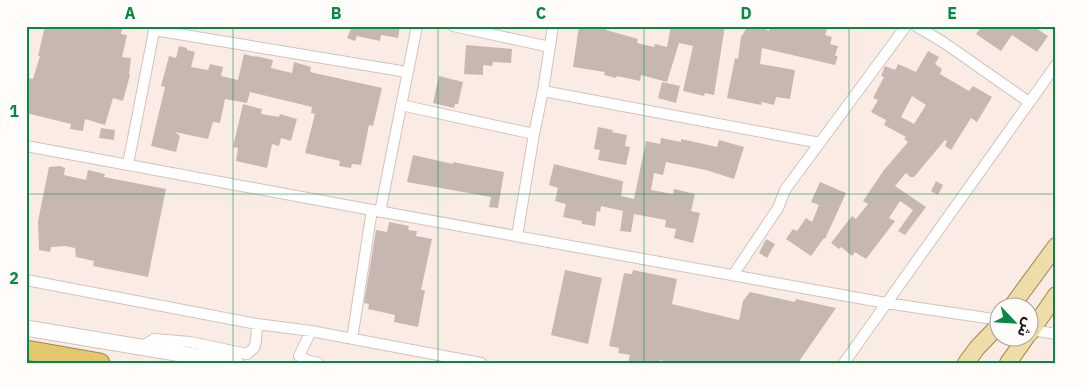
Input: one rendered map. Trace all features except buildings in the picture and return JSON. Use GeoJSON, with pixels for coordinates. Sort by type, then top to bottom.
{"type":"FeatureCollection","features":[{"type":"Feature","properties":{"kind":"highway"},"geometry":{"type":"LineString","coordinates":[[27,350],[100,363]]}},
{"type":"Feature","properties":{"kind":"main road"},"geometry":{"type":"LineString","coordinates":[[1019,296],[1056,246]]}},
{"type":"Feature","properties":{"kind":"main road"},"geometry":{"type":"LineString","coordinates":[[1040,318],[1056,295]]}},
{"type":"Feature","properties":{"kind":"main road"},"geometry":{"type":"LineString","coordinates":[[26,328],[236,363]]}},
{"type":"Feature","properties":{"kind":"main road"},"geometry":{"type":"LineString","coordinates":[[966,363],[990,334]]}},
{"type":"Feature","properties":{"kind":"main road"},"geometry":{"type":"LineString","coordinates":[[975,363],[990,339]]}},
{"type":"Feature","properties":{"kind":"main road"},"geometry":{"type":"LineString","coordinates":[[1008,363],[1020,346]]}},
{"type":"Feature","properties":{"kind":"main road"},"geometry":{"type":"LineString","coordinates":[[1013,363],[1022,346]]}},
{"type":"Feature","properties":{"kind":"street"},"geometry":{"type":"LineString","coordinates":[[352,339],[376,211],[417,26]]}},
{"type":"Feature","properties":{"kind":"street"},"geometry":{"type":"LineString","coordinates":[[453,26],[550,47]]}},
{"type":"Feature","properties":{"kind":"street"},"geometry":{"type":"LineString","coordinates":[[517,236],[553,26]]}},
{"type":"Feature","properties":{"kind":"street"},"geometry":{"type":"LineString","coordinates":[[733,275],[778,208],[785,190],[906,26]]}},
{"type":"Feature","properties":{"kind":"street"},"geometry":{"type":"LineString","coordinates":[[916,26],[943,42],[1029,102]]}},
{"type":"Feature","properties":{"kind":"street"},"geometry":{"type":"LineString","coordinates":[[128,164],[154,28],[407,72]]}},
{"type":"Feature","properties":{"kind":"street"},"geometry":{"type":"LineString","coordinates":[[844,363],[1056,65]]}},
{"type":"Feature","properties":{"kind":"street"},"geometry":{"type":"LineString","coordinates":[[543,91],[820,143]]}},
{"type":"Feature","properties":{"kind":"street"},"geometry":{"type":"LineString","coordinates":[[401,105],[534,134]]}},
{"type":"Feature","properties":{"kind":"street"},"geometry":{"type":"LineString","coordinates":[[26,146],[990,321]]}},
{"type":"Feature","properties":{"kind":"street"},"geometry":{"type":"LineString","coordinates":[[26,280],[257,324],[312,331],[481,363]]}},
{"type":"Feature","properties":{"kind":"street"},"geometry":{"type":"LineString","coordinates":[[141,347],[154,339],[190,342],[247,354],[254,348],[257,324]]}},
{"type":"Feature","properties":{"kind":"street"},"geometry":{"type":"LineString","coordinates":[[312,331],[299,356],[318,363]]}},
{"type":"Feature","properties":{"kind":"street"},"geometry":{"type":"LineString","coordinates":[[1040,334],[1056,334]]}}]}
